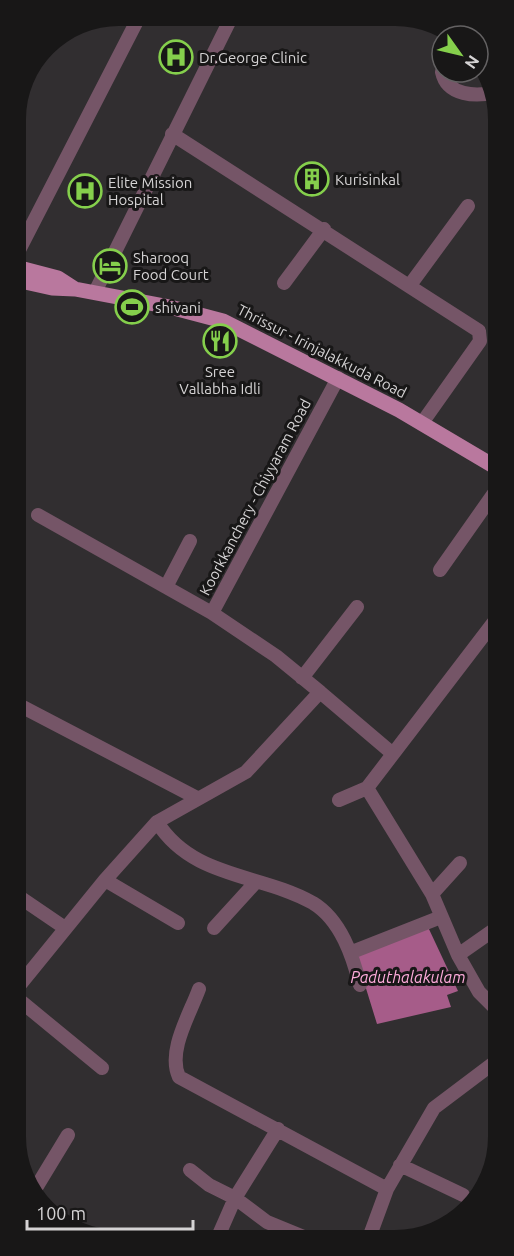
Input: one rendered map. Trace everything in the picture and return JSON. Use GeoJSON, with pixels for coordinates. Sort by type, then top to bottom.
{"type":"FeatureCollection","features":[{"type":"Feature","properties":{"kind":"main road","name":"Thrissur - Irinjalakkuda Road"},"geometry":{"type":"LineString","coordinates":[[26,270],[58,278],[75,289],[170,307],[223,321],[338,378],[422,423],[488,463]]}},
{"type":"Feature","properties":{"kind":"main road"},"geometry":{"type":"LineString","coordinates":[[26,282],[52,288],[75,289]]}},
{"type":"Feature","properties":{"kind":"street"},"geometry":{"type":"LineString","coordinates":[[26,237],[134,26]]}},
{"type":"Feature","properties":{"kind":"street"},"geometry":{"type":"LineString","coordinates":[[95,292],[225,26]]}},
{"type":"Feature","properties":{"kind":"street"},"geometry":{"type":"LineString","coordinates":[[448,84],[456,90],[478,96],[485,94]]}},
{"type":"Feature","properties":{"kind":"street"},"geometry":{"type":"LineString","coordinates":[[172,134],[324,229],[479,331],[480,341],[422,423]]}},
{"type":"Feature","properties":{"kind":"street"},"geometry":{"type":"LineString","coordinates":[[410,285],[468,206]]}},
{"type":"Feature","properties":{"kind":"street"},"geometry":{"type":"LineString","coordinates":[[284,283],[324,229]]}},
{"type":"Feature","properties":{"kind":"street","name":"Koorkkanchery - Chiyyaram Road"},"geometry":{"type":"LineString","coordinates":[[338,378],[212,613],[320,692],[393,754]]}},
{"type":"Feature","properties":{"kind":"street"},"geometry":{"type":"LineString","coordinates":[[440,570],[488,502]]}},
{"type":"Feature","properties":{"kind":"street"},"geometry":{"type":"LineString","coordinates":[[38,515],[212,613]]}},
{"type":"Feature","properties":{"kind":"street"},"geometry":{"type":"LineString","coordinates":[[166,587],[189,541]]}},
{"type":"Feature","properties":{"kind":"street"},"geometry":{"type":"LineString","coordinates":[[302,678],[357,607]]}},
{"type":"Feature","properties":{"kind":"street"},"geometry":{"type":"LineString","coordinates":[[339,800],[367,789],[488,630]]}},
{"type":"Feature","properties":{"kind":"street"},"geometry":{"type":"LineString","coordinates":[[26,977],[105,880],[157,822],[246,772],[320,692]]}},
{"type":"Feature","properties":{"kind":"street"},"geometry":{"type":"LineString","coordinates":[[26,709],[197,798]]}},
{"type":"Feature","properties":{"kind":"street"},"geometry":{"type":"LineString","coordinates":[[367,789],[432,894],[458,955],[479,992],[488,1001]]}},
{"type":"Feature","properties":{"kind":"street"},"geometry":{"type":"LineString","coordinates":[[157,822],[178,849],[212,866],[255,883],[272,886],[314,904],[332,923],[352,952],[360,985]]}},
{"type":"Feature","properties":{"kind":"street"},"geometry":{"type":"LineString","coordinates":[[432,894],[460,863]]}},
{"type":"Feature","properties":{"kind":"street"},"geometry":{"type":"LineString","coordinates":[[105,880],[178,922]]}},
{"type":"Feature","properties":{"kind":"street"},"geometry":{"type":"LineString","coordinates":[[214,928],[255,883]]}},
{"type":"Feature","properties":{"kind":"street"},"geometry":{"type":"LineString","coordinates":[[26,902],[65,928]]}},
{"type":"Feature","properties":{"kind":"street"},"geometry":{"type":"LineString","coordinates":[[352,952],[441,917]]}},
{"type":"Feature","properties":{"kind":"street"},"geometry":{"type":"LineString","coordinates":[[458,955],[488,934]]}},
{"type":"Feature","properties":{"kind":"street"},"geometry":{"type":"LineString","coordinates":[[199,989],[176,1053],[174,1066],[179,1077],[387,1189]]}},
{"type":"Feature","properties":{"kind":"street"},"geometry":{"type":"LineString","coordinates":[[26,1006],[102,1068]]}},
{"type":"Feature","properties":{"kind":"street"},"geometry":{"type":"LineString","coordinates":[[372,1230],[387,1189],[434,1108],[488,1067]]}},
{"type":"Feature","properties":{"kind":"street"},"geometry":{"type":"LineString","coordinates":[[221,1230],[235,1198],[278,1129]]}},
{"type":"Feature","properties":{"kind":"street"},"geometry":{"type":"LineString","coordinates":[[38,1184],[68,1135]]}},
{"type":"Feature","properties":{"kind":"street"},"geometry":{"type":"LineString","coordinates":[[400,1165],[463,1195]]}},
{"type":"Feature","properties":{"kind":"street"},"geometry":{"type":"LineString","coordinates":[[190,1170],[209,1185],[235,1198],[267,1222],[286,1230]]}},
{"type":"Feature","properties":{"kind":"water","name":"Paduthalakulam"},"geometry":{"type":"Polygon","coordinates":[[[428,927],[458,991],[447,995],[451,1007],[377,1024],[356,956],[428,927]]]}},
{"type":"Feature","properties":{"kind":"place","name":"Dr.George Clinic"},"geometry":{"type":"Point","coordinates":[176,57]}},
{"type":"Feature","properties":{"kind":"place","name":"Kurisinkal"},"geometry":{"type":"Point","coordinates":[312,179]}},
{"type":"Feature","properties":{"kind":"place","name":"Elite Mission Hospital"},"geometry":{"type":"Point","coordinates":[85,191]}},
{"type":"Feature","properties":{"kind":"place","name":"Sharooq Food Court"},"geometry":{"type":"Point","coordinates":[110,266]}},
{"type":"Feature","properties":{"kind":"place","name":"shivani"},"geometry":{"type":"Point","coordinates":[132,307]}},
{"type":"Feature","properties":{"kind":"place","name":"Sree Vallabha Idli"},"geometry":{"type":"Point","coordinates":[220,341]}}]}
